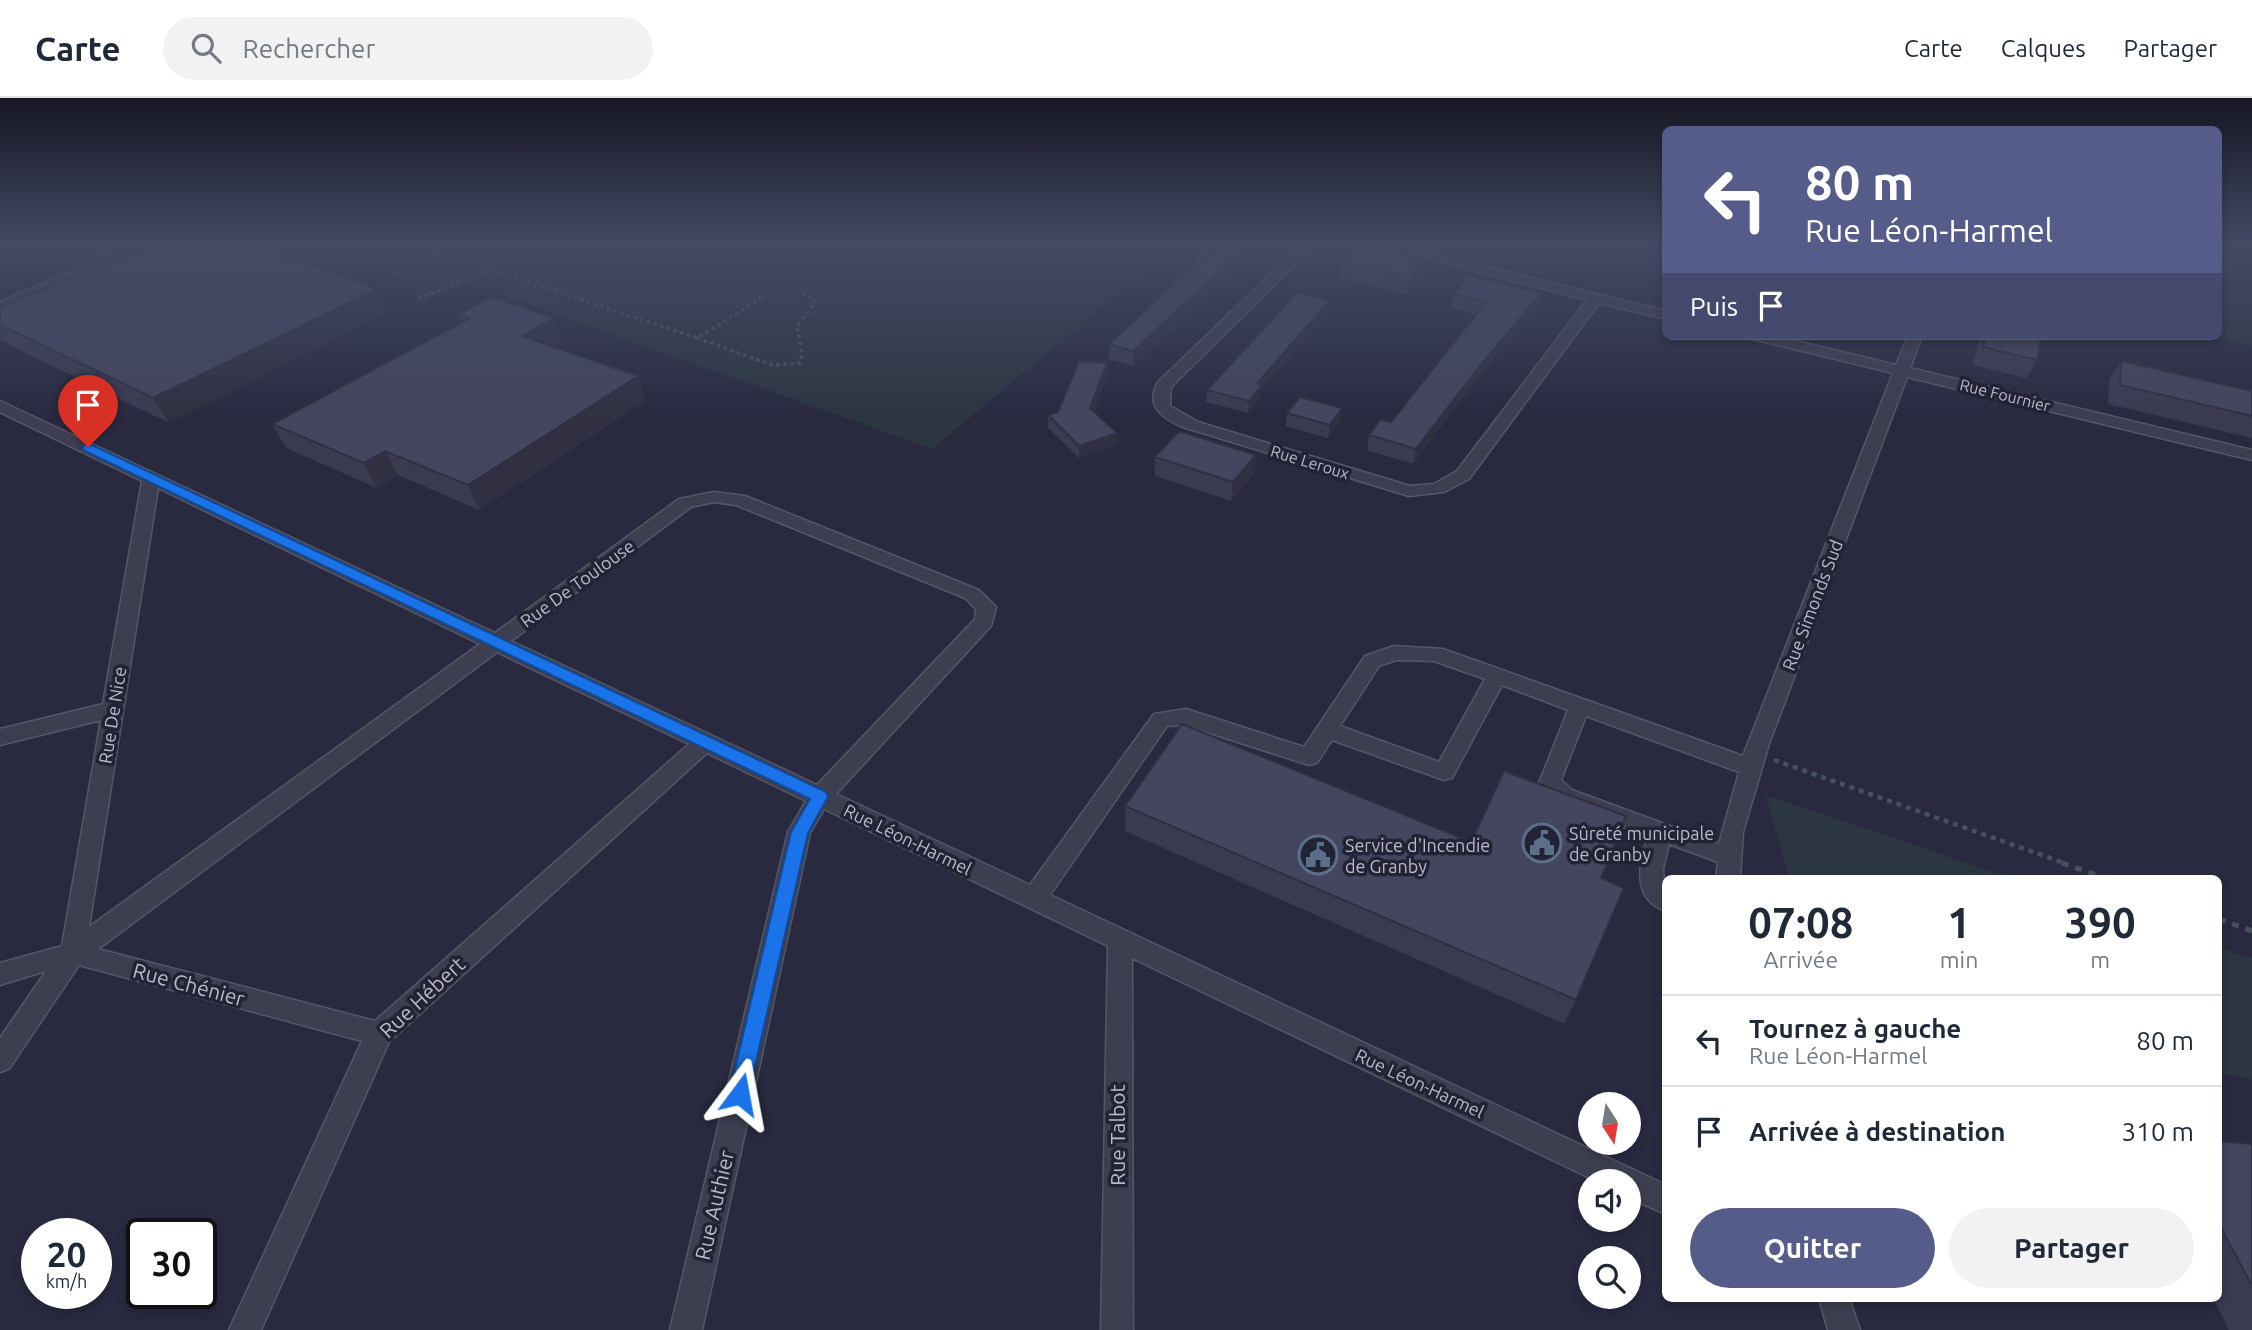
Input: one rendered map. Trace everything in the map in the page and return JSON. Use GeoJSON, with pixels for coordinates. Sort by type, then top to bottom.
{"type":"FeatureCollection","features":[{"type":"Feature","properties":{"kind":"street","name":"Rue Leroux"},"geometry":{"type":"LineString","coordinates":[[1248,303],[1164,385],[1159,396],[1161,406],[1172,418],[1192,425],[1409,491],[1430,491],[1450,485],[1463,475],[1592,303]]}},
{"type":"Feature","properties":{"kind":"street"},"geometry":{"type":"LineString","coordinates":[[1615,303],[1662,314]]}},
{"type":"Feature","properties":{"kind":"street","name":"Rue Fournier"},"geometry":{"type":"LineString","coordinates":[[1774,340],[2252,455]]}},
{"type":"Feature","properties":{"kind":"street","name":"Rue Simonds Sud"},"geometry":{"type":"LineString","coordinates":[[1729,868],[1732,832],[1754,761],[1914,340]]}},
{"type":"Feature","properties":{"kind":"street","name":"Rue Léon-Harmel"},"geometry":{"type":"LineString","coordinates":[[0,406],[1601,1169]]}},
{"type":"Feature","properties":{"kind":"street","name":"Rue De Nice"},"geometry":{"type":"LineString","coordinates":[[72,953],[151,478]]}},
{"type":"Feature","properties":{"kind":"street","name":"Rue De Toulouse"},"geometry":{"type":"LineString","coordinates":[[0,1060],[72,953],[685,503],[714,497],[739,499],[972,594],[986,607],[984,621],[820,797]]}},
{"type":"Feature","properties":{"kind":"street"},"geometry":{"type":"LineString","coordinates":[[1034,899],[1161,719],[1186,717],[1301,756],[1313,754],[1372,662],[1394,653],[1436,654],[1580,706],[1754,761]]}},
{"type":"Feature","properties":{"kind":"street"},"geometry":{"type":"LineString","coordinates":[[1328,730],[1444,772],[1497,676]]}},
{"type":"Feature","properties":{"kind":"street"},"geometry":{"type":"LineString","coordinates":[[1580,706],[1551,775],[1550,783],[1553,789],[1564,796],[1661,832],[1729,868]]}},
{"type":"Feature","properties":{"kind":"street"},"geometry":{"type":"LineString","coordinates":[[0,737],[113,709]]}},
{"type":"Feature","properties":{"kind":"street","name":"Rue Hébert"},"geometry":{"type":"LineString","coordinates":[[245,1330],[379,1034],[705,742]]}},
{"type":"Feature","properties":{"kind":"street","name":"Rue Authier"},"geometry":{"type":"LineString","coordinates":[[686,1330],[799,832],[820,797]]}},
{"type":"Feature","properties":{"kind":"street"},"geometry":{"type":"LineString","coordinates":[[1661,832],[1649,873],[1650,884],[1662,898]]}},
{"type":"Feature","properties":{"kind":"street","name":"Rue Talbot"},"geometry":{"type":"LineString","coordinates":[[1117,1330],[1120,940]]}},
{"type":"Feature","properties":{"kind":"street"},"geometry":{"type":"LineString","coordinates":[[0,974],[72,953]]}},
{"type":"Feature","properties":{"kind":"street","name":"Rue Chénier"},"geometry":{"type":"LineString","coordinates":[[72,953],[379,1034]]}},
{"type":"Feature","properties":{"kind":"street","name":"Rue Léon-Harmel"},"geometry":{"type":"LineString","coordinates":[[1641,1188],[1662,1198]]}},
{"type":"Feature","properties":{"kind":"street"},"geometry":{"type":"LineString","coordinates":[[1835,1302],[1844,1330]]}},
{"type":"Feature","properties":{"kind":"path"},"geometry":{"type":"LineString","coordinates":[[594,303],[772,365],[800,363],[803,354],[795,329],[799,320],[815,303]]}},
{"type":"Feature","properties":{"kind":"path"},"geometry":{"type":"LineString","coordinates":[[697,338],[752,303]]}},
{"type":"Feature","properties":{"kind":"path"},"geometry":{"type":"LineString","coordinates":[[1754,761],[2096,875]]}},
{"type":"Feature","properties":{"kind":"path"},"geometry":{"type":"LineString","coordinates":[[2222,920],[2252,931]]}},
{"type":"Feature","properties":{"kind":"shaded area"},"geometry":{"type":"Polygon","coordinates":[[[414,303],[423,303],[408,311],[414,303]]]}},
{"type":"Feature","properties":{"kind":"shaded area"},"geometry":{"type":"Polygon","coordinates":[[[527,303],[1107,303],[932,449],[527,303]]]}},
{"type":"Feature","properties":{"kind":"shaded area"},"geometry":{"type":"Polygon","coordinates":[[[2222,303],[2252,303],[2252,346],[2222,338],[2222,303]]]}},
{"type":"Feature","properties":{"kind":"shaded area"},"geometry":{"type":"Polygon","coordinates":[[[1765,795],[2003,875],[1788,875],[1765,795]]]}},
{"type":"Feature","properties":{"kind":"shaded area"},"geometry":{"type":"Polygon","coordinates":[[[2222,949],[2252,959],[2252,1080],[2222,1073],[2222,949]]]}},
{"type":"Feature","properties":{"kind":"building"},"geometry":{"type":"Polygon","coordinates":[[[9,303],[347,303],[153,398],[0,325],[0,307],[9,303]]]}},
{"type":"Feature","properties":{"kind":"building"},"geometry":{"type":"Polygon","coordinates":[[[478,303],[510,303],[554,318],[522,336],[638,376],[468,485],[385,451],[364,463],[272,424],[470,318],[458,314],[478,303]]]}},
{"type":"Feature","properties":{"kind":"building"},"geometry":{"type":"Polygon","coordinates":[[[1153,303],[1185,303],[1133,351],[1109,344],[1153,303]]]}},
{"type":"Feature","properties":{"kind":"building"},"geometry":{"type":"Polygon","coordinates":[[[1287,303],[1327,303],[1257,383],[1262,385],[1249,401],[1207,390],[1287,303]]]}},
{"type":"Feature","properties":{"kind":"building"},"geometry":{"type":"Polygon","coordinates":[[[1485,303],[1532,303],[1416,449],[1369,435],[1381,419],[1391,422],[1485,303]]]}},
{"type":"Feature","properties":{"kind":"building"},"geometry":{"type":"Polygon","coordinates":[[[1985,340],[2040,340],[2037,360],[1983,347],[1985,340]]]}},
{"type":"Feature","properties":{"kind":"building"},"geometry":{"type":"Polygon","coordinates":[[[1079,361],[1107,363],[1090,408],[1117,433],[1079,446],[1048,415],[1058,412],[1079,361]]]}},
{"type":"Feature","properties":{"kind":"building"},"geometry":{"type":"Polygon","coordinates":[[[2121,361],[2252,391],[2252,416],[2120,385],[2121,361]]]}},
{"type":"Feature","properties":{"kind":"building"},"geometry":{"type":"Polygon","coordinates":[[[1300,397],[1342,408],[1330,425],[1287,413],[1300,397]]]}},
{"type":"Feature","properties":{"kind":"building"},"geometry":{"type":"Polygon","coordinates":[[[1179,431],[1256,455],[1233,482],[1155,457],[1179,431]]]}},
{"type":"Feature","properties":{"kind":"building"},"geometry":{"type":"Polygon","coordinates":[[[1182,724],[1471,842],[1504,771],[1626,816],[1601,878],[1624,888],[1576,1000],[1125,806],[1182,724]]]}},
{"type":"Feature","properties":{"kind":"building"},"geometry":{"type":"Polygon","coordinates":[[[2222,1141],[2252,1144],[2252,1286],[2222,1230],[2222,1141]]]}},
{"type":"Feature","properties":{"kind":"place","name":"Sûreté municipale de Granby"},"geometry":{"type":"Point","coordinates":[1542,843]}},
{"type":"Feature","properties":{"kind":"place","name":"Service d'Incendie de Granby"},"geometry":{"type":"Point","coordinates":[1318,855]}},
{"type":"Feature","properties":{"kind":"route"},"geometry":{"type":"LineString","coordinates":[[88,447],[820,797],[799,832],[740,1094]]}}]}
